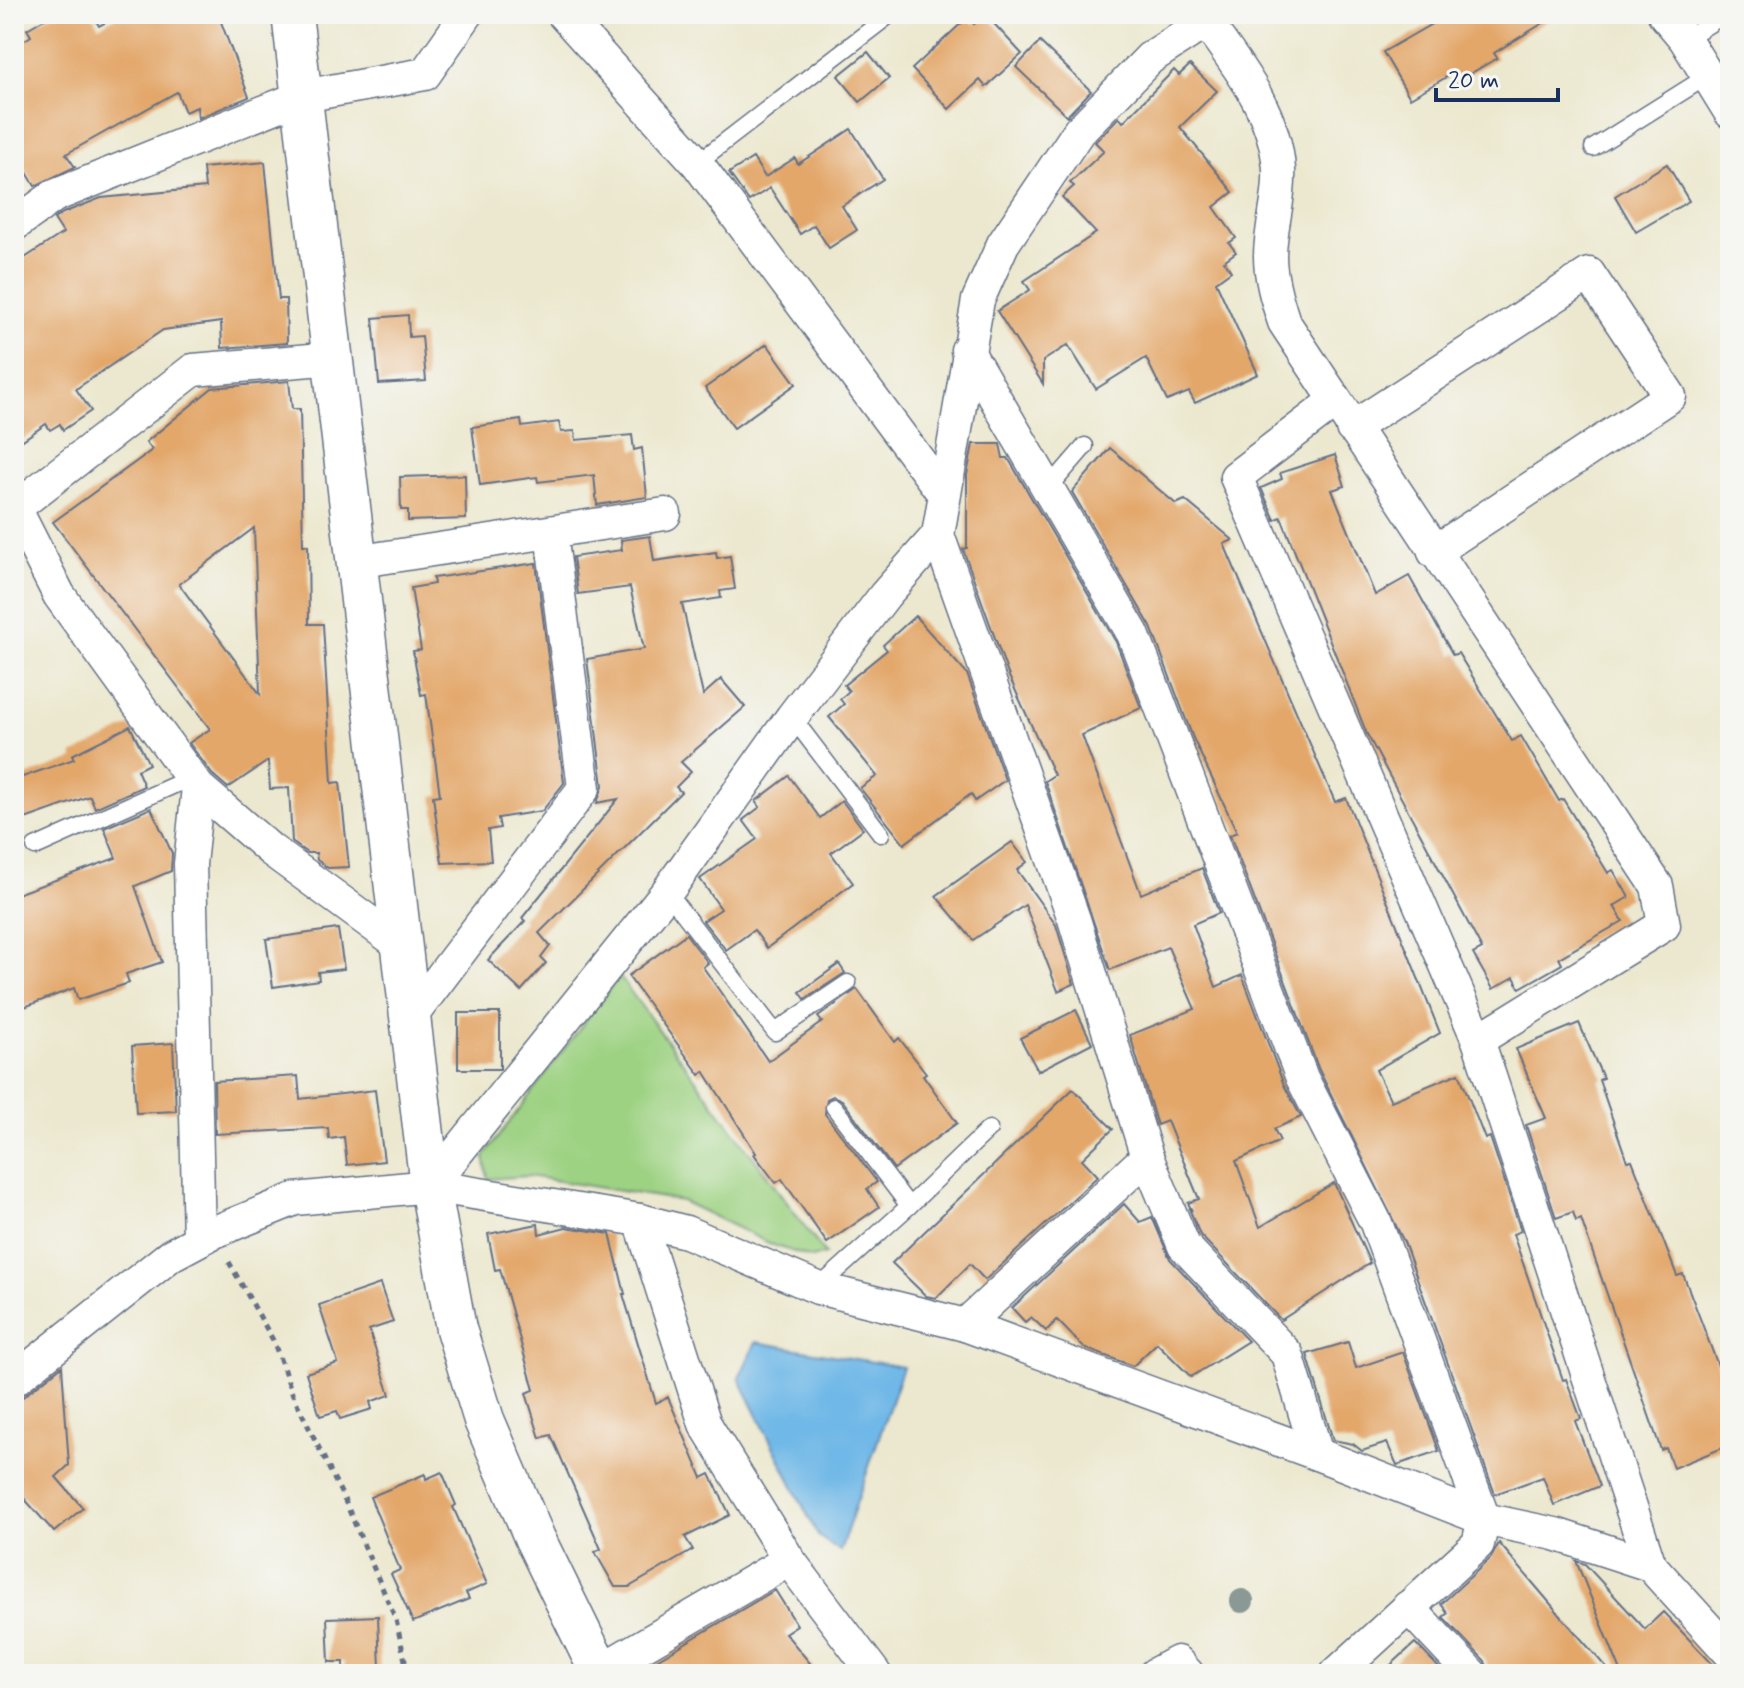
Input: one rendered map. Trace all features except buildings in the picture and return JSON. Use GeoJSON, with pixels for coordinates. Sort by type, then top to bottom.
{"type":"FeatureCollection","features":[{"type":"Feature","properties":{"kind":"street"},"geometry":{"type":"LineString","coordinates":[[292,14],[430,1186],[456,1329],[484,1420],[598,1673],[789,1560]]}},
{"type":"Feature","properties":{"kind":"street"},"geometry":{"type":"LineString","coordinates":[[14,225],[54,196],[303,96],[425,74],[467,14]]}},
{"type":"Feature","properties":{"kind":"street"},"geometry":{"type":"LineString","coordinates":[[563,14],[697,163],[943,493]]}},
{"type":"Feature","properties":{"kind":"street"},"geometry":{"type":"LineString","coordinates":[[1664,14],[1685,39],[1730,112]]}},
{"type":"Feature","properties":{"kind":"street"},"geometry":{"type":"LineString","coordinates":[[1317,1454],[1287,1354],[1184,1246],[1147,1157],[1074,919],[938,535],[967,350],[978,300],[1003,244],[1079,131],[1150,58],[1212,18],[1251,84],[1267,120],[1279,170],[1270,257],[1274,290],[1284,322],[1657,886],[1664,925],[1478,1040]]}},
{"type":"Feature","properties":{"kind":"street"},"geometry":{"type":"LineString","coordinates":[[1434,552],[1670,396],[1589,274],[1236,477],[1478,1040],[1650,1565],[1730,1653]]}},
{"type":"Feature","properties":{"kind":"street"},"geometry":{"type":"LineString","coordinates":[[967,350],[1133,634],[1302,1078],[1376,1223],[1484,1519],[1478,1544],[1336,1674]]}},
{"type":"Feature","properties":{"kind":"street"},"geometry":{"type":"LineString","coordinates":[[334,358],[193,370],[15,507],[59,595],[194,782],[271,850],[402,946]]}},
{"type":"Feature","properties":{"kind":"street"},"geometry":{"type":"LineString","coordinates":[[355,562],[665,514]]}},
{"type":"Feature","properties":{"kind":"street"},"geometry":{"type":"LineString","coordinates":[[410,1018],[584,788],[551,533]]}},
{"type":"Feature","properties":{"kind":"street"},"geometry":{"type":"LineString","coordinates":[[430,1186],[667,892],[792,717],[885,595],[938,535]]}},
{"type":"Feature","properties":{"kind":"street"},"geometry":{"type":"LineString","coordinates":[[194,782],[190,864],[205,1236]]}},
{"type":"Feature","properties":{"kind":"street"},"geometry":{"type":"LineString","coordinates":[[965,1325],[1147,1157]]}},
{"type":"Feature","properties":{"kind":"street"},"geometry":{"type":"LineString","coordinates":[[14,1380],[171,1255],[205,1236],[295,1199],[430,1186],[640,1220],[686,1232],[818,1288],[965,1325],[1317,1454],[1484,1519],[1555,1534],[1650,1565]]}},
{"type":"Feature","properties":{"kind":"street"},"geometry":{"type":"LineString","coordinates":[[640,1220],[705,1424],[789,1560],[875,1674]]}},
{"type":"Feature","properties":{"kind":"street"},"geometry":{"type":"LineString","coordinates":[[1408,1607],[1471,1674]]}},
{"type":"Feature","properties":{"kind":"street"},"geometry":{"type":"LineString","coordinates":[[1155,1674],[1177,1662],[1188,1674]]}},
{"type":"Feature","properties":{"kind":"lane"},"geometry":{"type":"LineString","coordinates":[[697,163],[891,14]]}},
{"type":"Feature","properties":{"kind":"lane"},"geometry":{"type":"LineString","coordinates":[[1685,39],[1726,14]]}},
{"type":"Feature","properties":{"kind":"lane"},"geometry":{"type":"LineString","coordinates":[[1593,148],[1706,77]]}},
{"type":"Feature","properties":{"kind":"lane"},"geometry":{"type":"LineString","coordinates":[[1048,489],[1085,446]]}},
{"type":"Feature","properties":{"kind":"lane"},"geometry":{"type":"LineString","coordinates":[[792,717],[881,834]]}},
{"type":"Feature","properties":{"kind":"lane"},"geometry":{"type":"LineString","coordinates":[[35,847],[194,782]]}},
{"type":"Feature","properties":{"kind":"lane"},"geometry":{"type":"LineString","coordinates":[[667,892],[775,1032],[848,983]]}},
{"type":"Feature","properties":{"kind":"lane"},"geometry":{"type":"LineString","coordinates":[[834,1107],[909,1206]]}},
{"type":"Feature","properties":{"kind":"lane"},"geometry":{"type":"LineString","coordinates":[[818,1288],[989,1129]]}},
{"type":"Feature","properties":{"kind":"path"},"geometry":{"type":"LineString","coordinates":[[205,1236],[273,1340],[293,1395],[345,1501],[396,1620],[408,1674]]}},
{"type":"Feature","properties":{"kind":"green space"},"geometry":{"type":"Polygon","coordinates":[[[619,976],[825,1254],[812,1258],[773,1245],[682,1201],[528,1176],[488,1179],[484,1156],[619,976]]]}},
{"type":"Feature","properties":{"kind":"water"},"geometry":{"type":"Polygon","coordinates":[[[756,1342],[903,1367],[840,1551],[818,1536],[739,1378],[756,1342]]]}}]}
